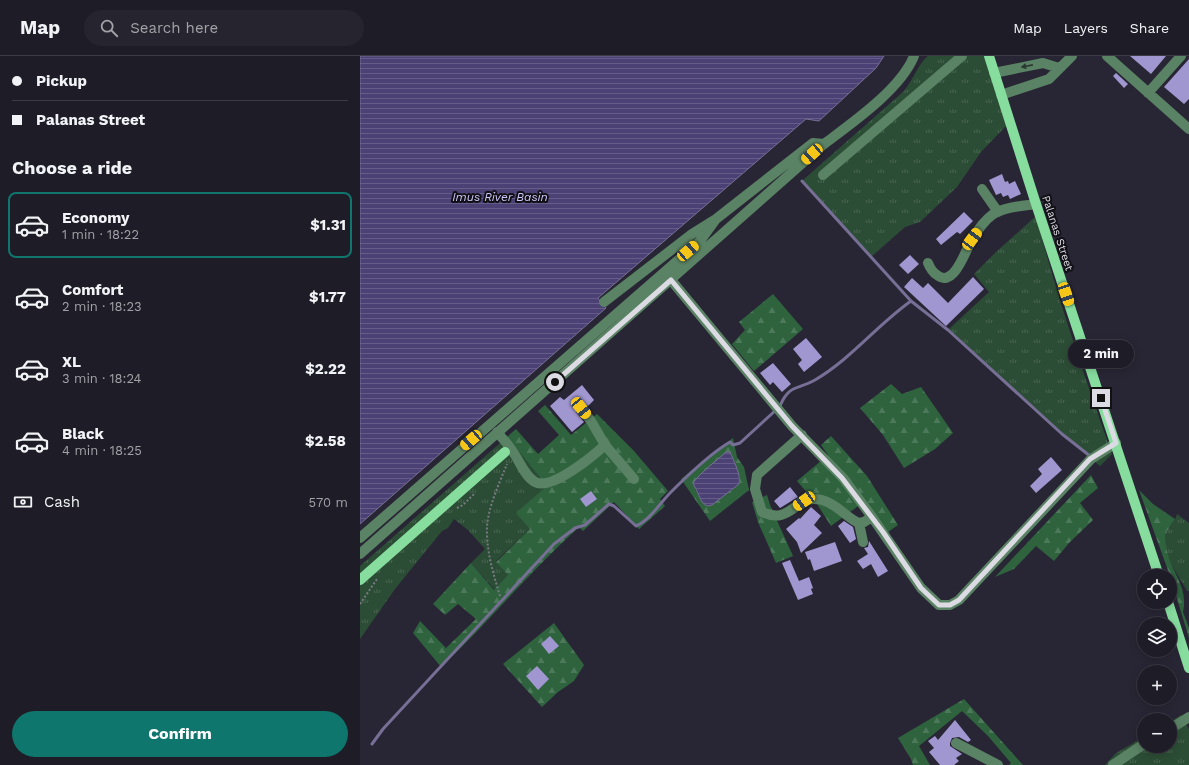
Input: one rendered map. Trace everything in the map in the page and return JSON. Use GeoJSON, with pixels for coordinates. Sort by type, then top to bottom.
{"type":"FeatureCollection","features":[{"type":"Feature","properties":{"kind":"main road","name":"Palanas Street"},"geometry":{"type":"LineString","coordinates":[[989,56],[1036,204],[1157,569]]}},
{"type":"Feature","properties":{"kind":"main road"},"geometry":{"type":"LineString","coordinates":[[360,580],[509,451]]}},
{"type":"Feature","properties":{"kind":"main road"},"geometry":{"type":"LineString","coordinates":[[1170,609],[1189,668]]}},
{"type":"Feature","properties":{"kind":"street"},"geometry":{"type":"LineString","coordinates":[[360,554],[824,144],[859,117],[898,82],[914,56]]}},
{"type":"Feature","properties":{"kind":"street"},"geometry":{"type":"LineString","coordinates":[[823,176],[962,56]]}},
{"type":"Feature","properties":{"kind":"street"},"geometry":{"type":"LineString","coordinates":[[1001,95],[1049,80],[1072,56]]}},
{"type":"Feature","properties":{"kind":"street"},"geometry":{"type":"LineString","coordinates":[[1148,93],[1181,56]]}},
{"type":"Feature","properties":{"kind":"street"},"geometry":{"type":"LineString","coordinates":[[1112,57],[1148,93],[1185,126],[1189,115]]}},
{"type":"Feature","properties":{"kind":"street"},"geometry":{"type":"LineString","coordinates":[[994,73],[1043,63],[1059,68]]}},
{"type":"Feature","properties":{"kind":"street"},"geometry":{"type":"LineString","coordinates":[[604,302],[692,234],[716,219],[813,143],[824,144]]}},
{"type":"Feature","properties":{"kind":"street"},"geometry":{"type":"LineString","coordinates":[[982,189],[998,212]]}},
{"type":"Feature","properties":{"kind":"street"},"geometry":{"type":"LineString","coordinates":[[928,263],[930,268],[940,278],[946,278],[952,274],[972,239],[984,223],[998,212],[1036,204]]}},
{"type":"Feature","properties":{"kind":"street"},"geometry":{"type":"LineString","coordinates":[[360,538],[700,241],[716,219]]}},
{"type":"Feature","properties":{"kind":"street"},"geometry":{"type":"LineString","coordinates":[[671,280],[802,435],[842,478],[872,517],[921,588],[939,605],[950,605],[959,600],[1090,459],[1116,443]]}},
{"type":"Feature","properties":{"kind":"street"},"geometry":{"type":"LineString","coordinates":[[581,408],[591,421],[605,445],[634,479]]}},
{"type":"Feature","properties":{"kind":"street"},"geometry":{"type":"LineString","coordinates":[[498,432],[509,451],[526,473],[535,482],[542,484],[559,478],[575,469],[605,445]]}},
{"type":"Feature","properties":{"kind":"street"},"geometry":{"type":"LineString","coordinates":[[802,435],[757,475],[755,489],[762,512],[771,516],[779,516],[804,501],[821,500],[845,512],[854,522],[864,522],[872,517]]}},
{"type":"Feature","properties":{"kind":"street"},"geometry":{"type":"LineString","coordinates":[[859,523],[863,542]]}},
{"type":"Feature","properties":{"kind":"street"},"geometry":{"type":"LineString","coordinates":[[1177,725],[1189,717]]}},
{"type":"Feature","properties":{"kind":"street"},"geometry":{"type":"LineString","coordinates":[[956,744],[998,765]]}},
{"type":"Feature","properties":{"kind":"street"},"geometry":{"type":"LineString","coordinates":[[1113,765],[1137,749]]}},
{"type":"Feature","properties":{"kind":"path"},"geometry":{"type":"LineString","coordinates":[[500,596],[490,560],[487,525],[509,451]]}},
{"type":"Feature","properties":{"kind":"green space"},"geometry":{"type":"Polygon","coordinates":[[[928,56],[984,56],[1007,125],[981,152],[957,187],[920,222],[905,227],[871,257],[802,181],[904,91],[921,63],[928,56]]]}},
{"type":"Feature","properties":{"kind":"green space"},"geometry":{"type":"Polygon","coordinates":[[[1036,216],[1062,306],[1112,454],[1100,466],[1062,434],[948,330],[989,292],[974,274],[1036,216]]]}},
{"type":"Feature","properties":{"kind":"green space"},"geometry":{"type":"Polygon","coordinates":[[[773,294],[803,329],[754,371],[732,344],[745,330],[739,322],[773,294]]]}},
{"type":"Feature","properties":{"kind":"green space"},"geometry":{"type":"Polygon","coordinates":[[[891,384],[902,394],[921,387],[953,433],[935,449],[904,468],[883,435],[860,408],[891,384]]]}},
{"type":"Feature","properties":{"kind":"green space"},"geometry":{"type":"Polygon","coordinates":[[[545,405],[571,435],[597,414],[634,451],[668,491],[660,499],[665,506],[639,529],[614,502],[583,531],[579,527],[441,667],[413,633],[420,621],[446,648],[476,619],[458,604],[445,615],[433,604],[471,563],[494,590],[508,575],[496,562],[530,529],[516,513],[547,486],[507,437],[516,429],[538,454],[559,435],[538,411],[545,405]]]}},
{"type":"Feature","properties":{"kind":"green space"},"geometry":{"type":"Polygon","coordinates":[[[831,436],[867,476],[898,525],[888,532],[865,501],[831,526],[817,504],[797,481],[828,455],[821,445],[831,436]]]}},
{"type":"Feature","properties":{"kind":"green space"},"geometry":{"type":"Polygon","coordinates":[[[507,437],[547,486],[530,529],[496,561],[508,575],[495,590],[471,563],[485,549],[468,530],[454,519],[448,528],[442,531],[395,589],[360,639],[360,566],[507,437]]]}},
{"type":"Feature","properties":{"kind":"green space"},"geometry":{"type":"Polygon","coordinates":[[[733,438],[737,457],[744,467],[749,490],[710,521],[681,479],[733,438]],[[734,462],[714,466],[706,471],[695,489],[702,502],[731,490],[739,484],[740,479],[734,462]]]}},
{"type":"Feature","properties":{"kind":"green space"},"geometry":{"type":"Polygon","coordinates":[[[1091,475],[1098,488],[1080,503],[1093,520],[1069,543],[1054,561],[1036,546],[1014,569],[995,577],[1091,475]]]}},
{"type":"Feature","properties":{"kind":"green space"},"geometry":{"type":"Polygon","coordinates":[[[1139,490],[1153,504],[1175,519],[1165,536],[1168,554],[1174,569],[1167,569],[1139,490]]]}},
{"type":"Feature","properties":{"kind":"green space"},"geometry":{"type":"Polygon","coordinates":[[[767,495],[793,556],[776,563],[758,522],[752,502],[767,495]]]}},
{"type":"Feature","properties":{"kind":"green space"},"geometry":{"type":"Polygon","coordinates":[[[1177,514],[1189,523],[1189,591],[1187,591],[1177,573],[1177,569],[1175,569],[1165,549],[1164,542],[1166,533],[1175,520],[1177,514]]]}},
{"type":"Feature","properties":{"kind":"green space"},"geometry":{"type":"Polygon","coordinates":[[[1177,577],[1183,594],[1183,612],[1189,628],[1189,638],[1177,599],[1177,577]]]}},
{"type":"Feature","properties":{"kind":"green space"},"geometry":{"type":"Polygon","coordinates":[[[554,623],[584,665],[574,681],[558,692],[542,707],[503,664],[554,623]]]}},
{"type":"Feature","properties":{"kind":"green space"},"geometry":{"type":"Polygon","coordinates":[[[964,699],[1023,765],[1009,765],[1011,763],[988,736],[962,711],[919,746],[930,765],[913,765],[898,738],[964,699]]]}},
{"type":"Feature","properties":{"kind":"green space"},"geometry":{"type":"Polygon","coordinates":[[[1181,715],[1189,729],[1189,765],[1105,765],[1116,753],[1137,741],[1137,753],[1177,753],[1177,718],[1181,715]]]}},
{"type":"Feature","properties":{"kind":"water","name":"Imus River Basin"},"geometry":{"type":"Polygon","coordinates":[[[360,56],[884,56],[876,68],[819,121],[806,119],[598,298],[606,308],[360,524],[360,56]]]}},
{"type":"Feature","properties":{"kind":"water"},"geometry":{"type":"Polygon","coordinates":[[[726,452],[730,452],[735,464],[739,476],[739,484],[712,505],[707,506],[702,502],[693,483],[704,471],[726,452]]]}},
{"type":"Feature","properties":{"kind":"building"},"geometry":{"type":"Polygon","coordinates":[[[1130,56],[1166,56],[1151,74],[1130,56]]]}},
{"type":"Feature","properties":{"kind":"building"},"geometry":{"type":"Polygon","coordinates":[[[1189,59],[1189,99],[1184,104],[1164,87],[1189,59]]]}},
{"type":"Feature","properties":{"kind":"building"},"geometry":{"type":"Polygon","coordinates":[[[1116,73],[1128,84],[1124,88],[1113,76],[1116,73]]]}},
{"type":"Feature","properties":{"kind":"building"},"geometry":{"type":"Polygon","coordinates":[[[1002,174],[1005,182],[1008,181],[1009,184],[1015,181],[1021,194],[1010,199],[1008,195],[1003,197],[1001,193],[996,195],[989,180],[1002,174]]]}},
{"type":"Feature","properties":{"kind":"building"},"geometry":{"type":"Polygon","coordinates":[[[964,212],[973,221],[960,234],[957,232],[941,245],[936,239],[964,212]]]}},
{"type":"Feature","properties":{"kind":"building"},"geometry":{"type":"Polygon","coordinates":[[[910,255],[919,264],[908,274],[899,265],[910,255]]]}},
{"type":"Feature","properties":{"kind":"building"},"geometry":{"type":"Polygon","coordinates":[[[973,277],[984,289],[946,326],[904,287],[912,278],[923,288],[928,283],[948,303],[973,277]]]}},
{"type":"Feature","properties":{"kind":"building"},"geometry":{"type":"Polygon","coordinates":[[[806,338],[822,357],[804,372],[798,364],[802,360],[793,349],[806,338]]]}},
{"type":"Feature","properties":{"kind":"building"},"geometry":{"type":"Polygon","coordinates":[[[773,363],[791,384],[782,392],[773,382],[770,385],[760,373],[773,363]]]}},
{"type":"Feature","properties":{"kind":"building"},"geometry":{"type":"Polygon","coordinates":[[[582,385],[594,400],[588,406],[581,402],[575,405],[576,412],[584,422],[572,432],[550,406],[560,397],[564,400],[582,385]]]}},
{"type":"Feature","properties":{"kind":"building"},"geometry":{"type":"Polygon","coordinates":[[[1051,457],[1062,470],[1036,493],[1030,486],[1042,474],[1038,469],[1051,457]]]}},
{"type":"Feature","properties":{"kind":"building"},"geometry":{"type":"Polygon","coordinates":[[[790,487],[798,497],[780,508],[774,501],[790,487]]]}},
{"type":"Feature","properties":{"kind":"building"},"geometry":{"type":"Polygon","coordinates":[[[591,491],[597,499],[586,507],[580,499],[591,491]]]}},
{"type":"Feature","properties":{"kind":"building"},"geometry":{"type":"Polygon","coordinates":[[[811,507],[821,516],[814,525],[822,533],[801,553],[797,542],[786,529],[799,518],[800,519],[811,507]]]}},
{"type":"Feature","properties":{"kind":"building"},"geometry":{"type":"Polygon","coordinates":[[[844,521],[853,527],[856,539],[850,543],[838,526],[844,521]]]}},
{"type":"Feature","properties":{"kind":"building"},"geometry":{"type":"Polygon","coordinates":[[[869,541],[888,571],[878,577],[871,564],[863,569],[857,561],[868,554],[864,548],[868,547],[869,541]]]}},
{"type":"Feature","properties":{"kind":"building"},"geometry":{"type":"Polygon","coordinates":[[[835,542],[842,561],[814,571],[810,559],[808,560],[805,552],[835,542]]]}},
{"type":"Feature","properties":{"kind":"building"},"geometry":{"type":"Polygon","coordinates":[[[790,560],[799,581],[809,577],[813,588],[811,589],[813,594],[798,600],[782,563],[790,560]]]}},
{"type":"Feature","properties":{"kind":"building"},"geometry":{"type":"Polygon","coordinates":[[[550,636],[559,646],[549,654],[541,644],[550,636]]]}},
{"type":"Feature","properties":{"kind":"building"},"geometry":{"type":"Polygon","coordinates":[[[537,666],[549,679],[538,690],[526,676],[537,666]]]}},
{"type":"Feature","properties":{"kind":"building"},"geometry":{"type":"Polygon","coordinates":[[[955,720],[971,740],[968,742],[959,737],[952,738],[950,746],[962,754],[956,758],[959,761],[954,765],[940,765],[929,752],[934,748],[928,741],[935,736],[938,740],[955,720]]]}},
{"type":"Feature","properties":{"kind":"waterway"},"geometry":{"type":"LineString","coordinates":[[802,181],[911,301],[948,330],[1062,434],[1090,456]]}},
{"type":"Feature","properties":{"kind":"waterway"},"geometry":{"type":"LineString","coordinates":[[780,406],[783,399],[794,388],[809,383],[828,372],[911,301]]}},
{"type":"Feature","properties":{"kind":"waterway"},"geometry":{"type":"LineString","coordinates":[[372,744],[383,729],[554,544],[575,528],[585,525],[609,504],[614,506],[636,526],[646,520],[667,496],[707,458],[730,442],[733,445],[740,443],[776,410]]}},
{"type":"Feature","properties":{"kind":"route"},"geometry":{"type":"LineString","coordinates":[[555,382],[671,280],[772,399],[792,426],[820,453],[842,478],[883,532],[921,588],[939,605],[950,605],[959,600],[1090,459],[1105,448],[1116,443],[1101,398]]}}]}
